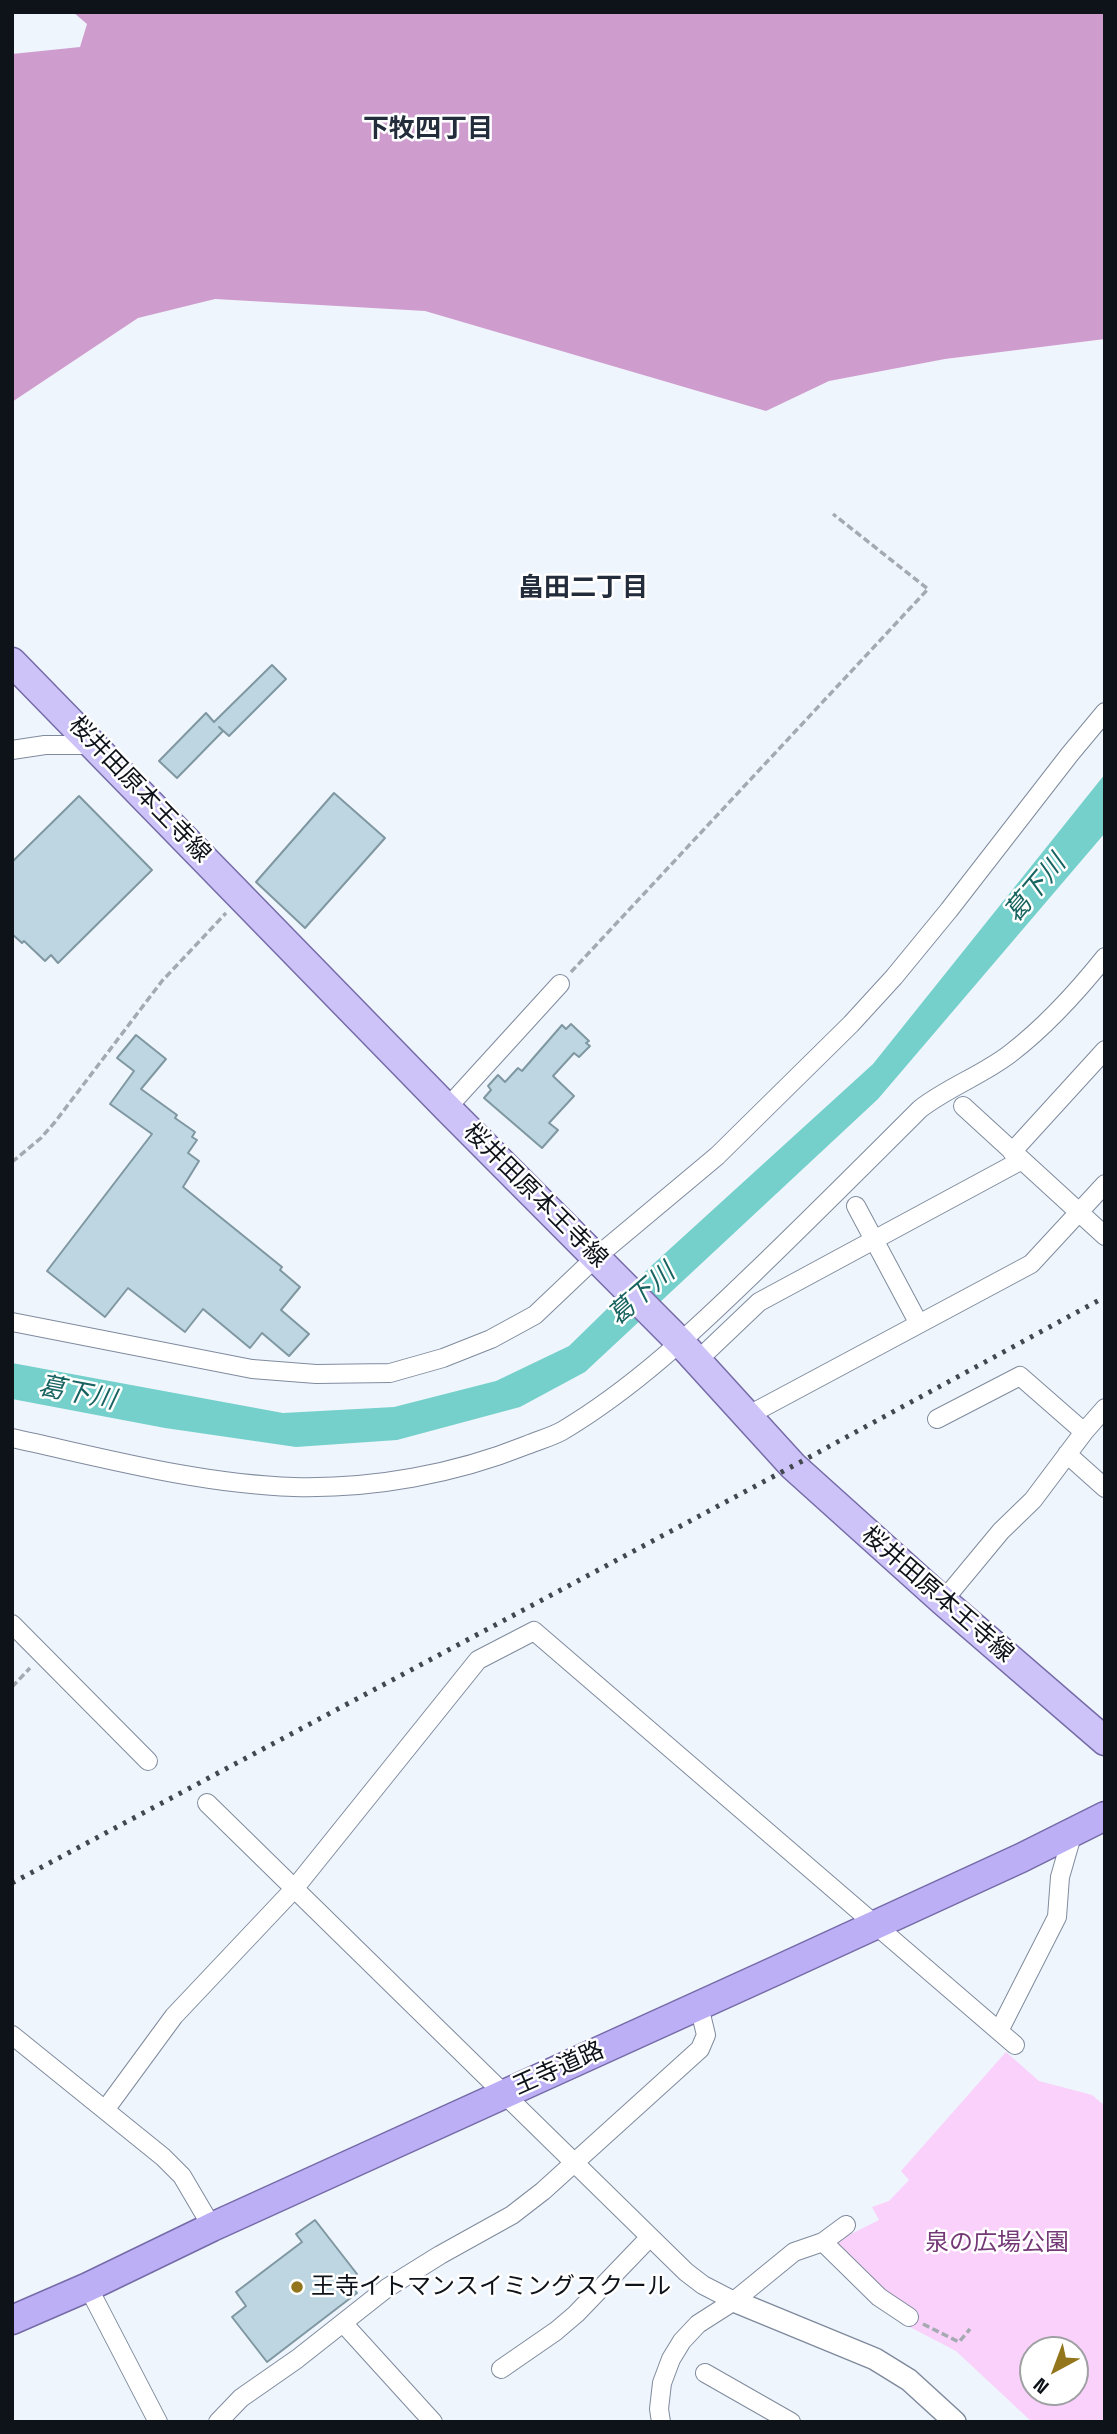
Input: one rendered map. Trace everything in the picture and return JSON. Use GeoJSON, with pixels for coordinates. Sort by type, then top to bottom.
{"type":"FeatureCollection","features":[{"type":"Feature","properties":{"kind":"highway","name":"王寺道路"},"geometry":{"type":"LineString","coordinates":[[12,2320],[699,2006],[1105,1816]]}},
{"type":"Feature","properties":{"kind":"main road","name":"桜井田原本王寺線"},"geometry":{"type":"LineString","coordinates":[[12,662],[689,1352],[793,1466],[1105,1741]]}},
{"type":"Feature","properties":{"kind":"street"},"geometry":{"type":"LineString","coordinates":[[12,1322],[251,1369],[316,1374],[390,1373],[491,1339],[535,1315],[595,1258],[717,1156],[851,1024],[949,910],[1105,712]]}},
{"type":"Feature","properties":{"kind":"street"},"geometry":{"type":"LineString","coordinates":[[12,750],[45,745],[95,744]]}},
{"type":"Feature","properties":{"kind":"street"},"geometry":{"type":"LineString","coordinates":[[689,1352],[920,1109],[933,1098],[1011,1053],[1077,991],[1105,957]]}},
{"type":"Feature","properties":{"kind":"street"},"geometry":{"type":"LineString","coordinates":[[447,1108],[560,984]]}},
{"type":"Feature","properties":{"kind":"street"},"geometry":{"type":"LineString","coordinates":[[12,1438],[217,1479],[294,1487],[371,1483],[455,1470],[503,1455],[560,1432],[613,1396],[689,1352],[759,1302],[874,1241],[1017,1156],[1105,1051]]}},
{"type":"Feature","properties":{"kind":"street"},"geometry":{"type":"LineString","coordinates":[[963,1107],[1105,1236]]}},
{"type":"Feature","properties":{"kind":"street"},"geometry":{"type":"LineString","coordinates":[[747,1416],[1031,1264],[1105,1184]]}},
{"type":"Feature","properties":{"kind":"street"},"geometry":{"type":"LineString","coordinates":[[856,1206],[919,1324]]}},
{"type":"Feature","properties":{"kind":"street"},"geometry":{"type":"LineString","coordinates":[[937,1419],[1020,1376],[1084,1432]]}},
{"type":"Feature","properties":{"kind":"street"},"geometry":{"type":"LineString","coordinates":[[943,1601],[1001,1531],[1033,1500],[1105,1408]]}},
{"type":"Feature","properties":{"kind":"street"},"geometry":{"type":"LineString","coordinates":[[1067,1454],[1105,1488]]}},
{"type":"Feature","properties":{"kind":"street"},"geometry":{"type":"LineString","coordinates":[[12,1624],[148,1761]]}},
{"type":"Feature","properties":{"kind":"street"},"geometry":{"type":"LineString","coordinates":[[105,2110],[174,2016],[294,1889],[478,1660],[534,1631],[1015,2045]]}},
{"type":"Feature","properties":{"kind":"street"},"geometry":{"type":"LineString","coordinates":[[207,1803],[650,2237],[703,2285],[734,2301],[875,2359],[909,2380],[955,2422]]}},
{"type":"Feature","properties":{"kind":"street"},"geometry":{"type":"LineString","coordinates":[[999,2031],[1058,1917],[1060,1877],[1073,1832]]}},
{"type":"Feature","properties":{"kind":"street"},"geometry":{"type":"LineString","coordinates":[[218,2422],[242,2398],[387,2288],[512,2214],[543,2191],[700,2049],[706,2035],[699,2006]]}},
{"type":"Feature","properties":{"kind":"street"},"geometry":{"type":"LineString","coordinates":[[14,2040],[163,2157],[182,2176],[212,2227]]}},
{"type":"Feature","properties":{"kind":"street"},"geometry":{"type":"LineString","coordinates":[[661,2422],[659,2409],[662,2383],[671,2359],[682,2341],[698,2324],[734,2301],[794,2252],[823,2242],[846,2225]]}},
{"type":"Feature","properties":{"kind":"street"},"geometry":{"type":"LineString","coordinates":[[501,2370],[576,2314],[650,2237]]}},
{"type":"Feature","properties":{"kind":"street"},"geometry":{"type":"LineString","coordinates":[[823,2242],[879,2297],[909,2317]]}},
{"type":"Feature","properties":{"kind":"street"},"geometry":{"type":"LineString","coordinates":[[88,2287],[158,2422]]}},
{"type":"Feature","properties":{"kind":"street"},"geometry":{"type":"LineString","coordinates":[[343,2323],[433,2422]]}},
{"type":"Feature","properties":{"kind":"street"},"geometry":{"type":"LineString","coordinates":[[705,2373],[791,2422]]}},
{"type":"Feature","properties":{"kind":"path"},"geometry":{"type":"LineString","coordinates":[[560,984],[928,589],[833,514]]}},
{"type":"Feature","properties":{"kind":"path"},"geometry":{"type":"LineString","coordinates":[[12,1162],[41,1138],[55,1122],[162,981],[216,926],[241,896]]}},
{"type":"Feature","properties":{"kind":"path"},"geometry":{"type":"LineString","coordinates":[[12,1687],[31,1667],[54,1666]]}},
{"type":"Feature","properties":{"kind":"path"},"geometry":{"type":"LineString","coordinates":[[909,2317],[959,2342],[970,2329]]}},
{"type":"Feature","properties":{"kind":"green space","name":"泉の広場公園"},"geometry":{"type":"Polygon","coordinates":[[[1006,2052],[1039,2081],[1092,2095],[1105,2106],[1105,2422],[1032,2422],[956,2351],[906,2325],[912,2310],[882,2291],[833,2243],[879,2220],[872,2207],[889,2201],[909,2180],[901,2171],[1006,2052]]]}},
{"type":"Feature","properties":{"kind":"shaded area"},"geometry":{"type":"Polygon","coordinates":[[[73,12],[1105,12],[1105,339],[945,359],[829,381],[766,411],[425,311],[215,299],[138,318],[12,402],[12,54],[80,47],[87,24],[73,12]]]}},
{"type":"Feature","properties":{"kind":"water","name":"葛下川"},"geometry":{"type":"Polygon","coordinates":[[[1105,774],[1105,833],[878,1099],[585,1372],[520,1407],[397,1440],[296,1447],[165,1428],[12,1399],[12,1363],[283,1413],[394,1407],[496,1381],[569,1346],[650,1267],[873,1064],[1105,774]]]}},
{"type":"Feature","properties":{"kind":"building"},"geometry":{"type":"Polygon","coordinates":[[[272,665],[286,679],[229,736],[219,727],[223,731],[177,778],[159,761],[206,713],[214,722],[272,665]]]}},
{"type":"Feature","properties":{"kind":"building"},"geometry":{"type":"Polygon","coordinates":[[[334,793],[385,838],[305,928],[256,882],[334,793]]]}},
{"type":"Feature","properties":{"kind":"building"},"geometry":{"type":"Polygon","coordinates":[[[79,796],[152,870],[58,963],[51,955],[45,961],[24,941],[22,943],[12,934],[12,862],[79,796]]]}},
{"type":"Feature","properties":{"kind":"building"},"geometry":{"type":"Polygon","coordinates":[[[571,1024],[589,1041],[586,1043],[590,1046],[579,1057],[574,1053],[553,1076],[574,1096],[549,1123],[558,1130],[542,1148],[484,1098],[491,1090],[488,1086],[498,1075],[505,1082],[518,1068],[522,1071],[562,1025],[566,1029],[571,1024]]]}},
{"type":"Feature","properties":{"kind":"building"},"geometry":{"type":"Polygon","coordinates":[[[136,1035],[166,1059],[141,1089],[195,1132],[192,1137],[197,1140],[188,1153],[199,1161],[183,1187],[282,1267],[280,1270],[300,1287],[281,1310],[309,1334],[289,1356],[262,1333],[250,1348],[203,1309],[185,1332],[128,1288],[105,1317],[47,1271],[152,1134],[110,1104],[134,1071],[117,1058],[136,1035]]]}},
{"type":"Feature","properties":{"kind":"building","name":"王寺イトマンスイミングスクール"},"geometry":{"type":"Polygon","coordinates":[[[315,2220],[357,2274],[348,2281],[357,2293],[267,2362],[232,2317],[246,2306],[236,2292],[302,2242],[296,2234],[315,2220]]]}},
{"type":"Feature","properties":{"kind":"railway"},"geometry":{"type":"LineString","coordinates":[[12,1883],[1105,1297]]}},
{"type":"Feature","properties":{"kind":"place","name":"王寺イトマンスイミングスクール"},"geometry":{"type":"Point","coordinates":[297,2287]}},
{"type":"Feature","properties":{"kind":"district","name":"下牧四丁目"},"geometry":{"type":"Point","coordinates":[428,130]}},
{"type":"Feature","properties":{"kind":"district","name":"畠田二丁目"},"geometry":{"type":"Point","coordinates":[583,589]}}]}
